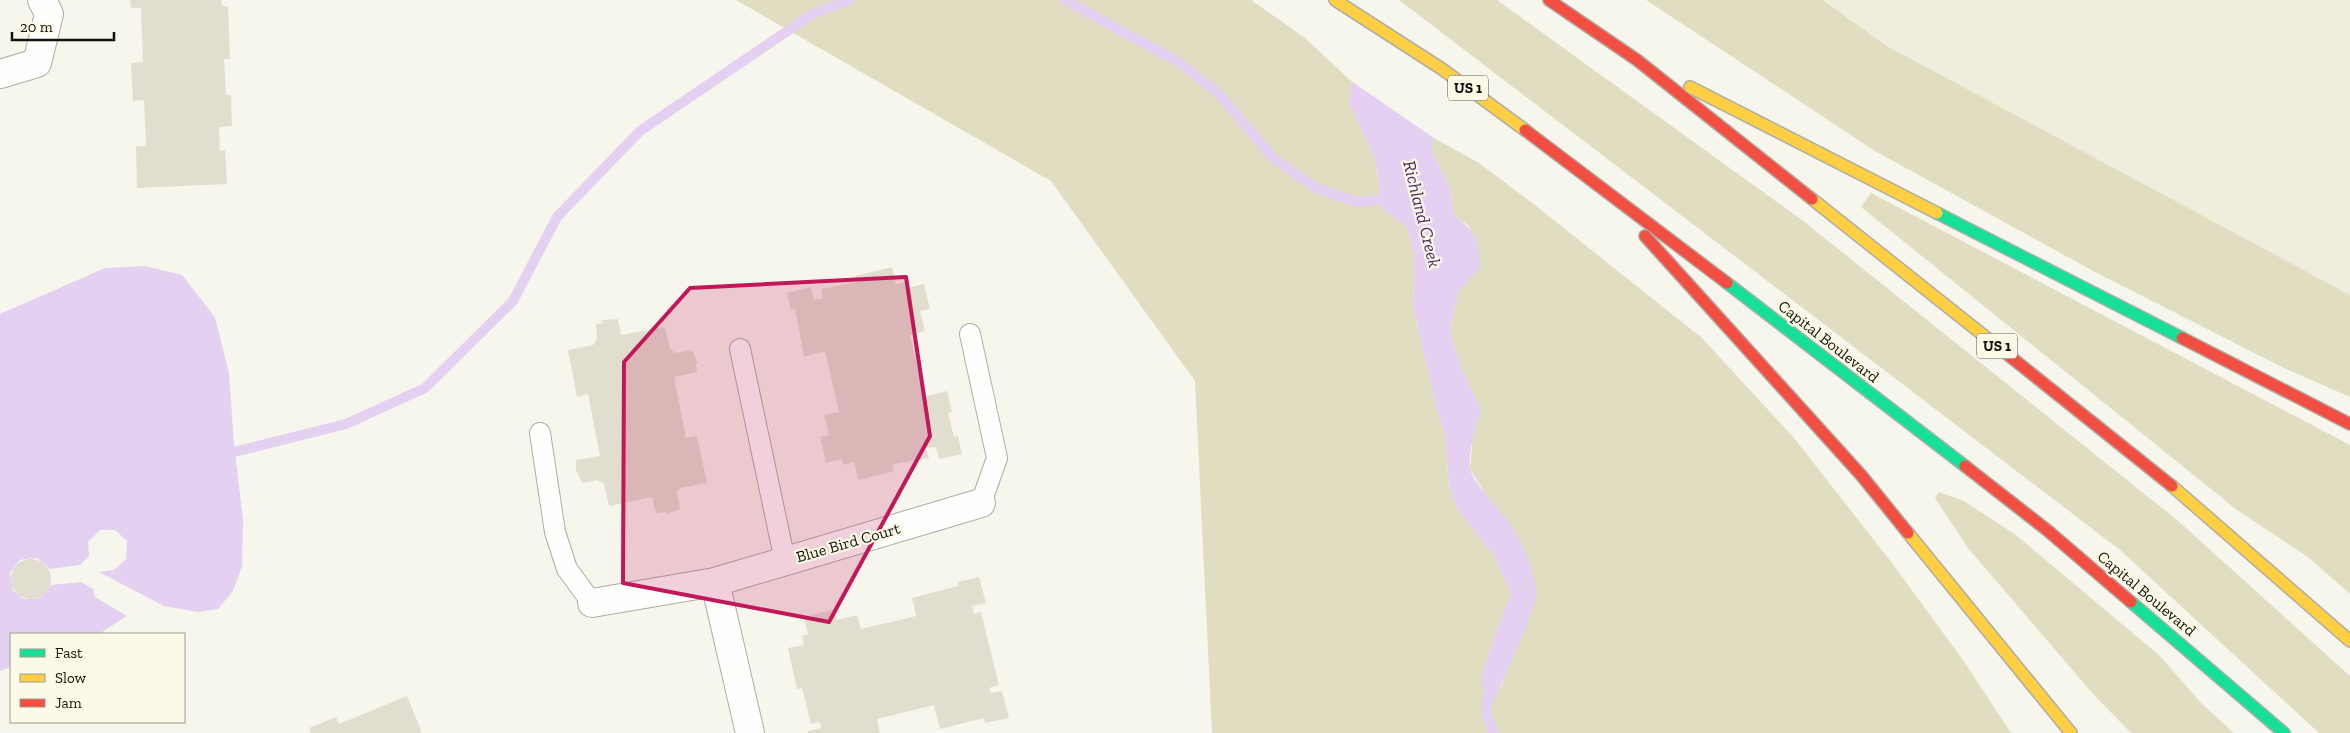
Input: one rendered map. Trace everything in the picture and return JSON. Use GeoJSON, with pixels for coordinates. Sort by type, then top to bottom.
{"type":"FeatureCollection","features":[{"type":"Feature","properties":{"kind":"highway","name":"Capital Boulevard"},"geometry":{"type":"LineString","coordinates":[[1335,0],[1442,69],[1597,183],[2046,530],[2284,733]]}},
{"type":"Feature","properties":{"kind":"highway","name":"US 1"},"geometry":{"type":"LineString","coordinates":[[1549,0],[1637,60],[2184,495],[2350,641]]}},
{"type":"Feature","properties":{"kind":"highway"},"geometry":{"type":"LineString","coordinates":[[1637,60],[2350,424]]}},
{"type":"Feature","properties":{"kind":"highway"},"geometry":{"type":"LineString","coordinates":[[1597,183],[1861,475],[2071,733]]}},
{"type":"Feature","properties":{"kind":"street"},"geometry":{"type":"LineString","coordinates":[[0,74],[37,63],[50,14],[42,0]]}},
{"type":"Feature","properties":{"kind":"street","name":"Blue Bird Court"},"geometry":{"type":"LineString","coordinates":[[592,603],[715,582],[981,503]]}},
{"type":"Feature","properties":{"kind":"street"},"geometry":{"type":"LineString","coordinates":[[715,582],[750,733]]}},
{"type":"Feature","properties":{"kind":"lane"},"geometry":{"type":"LineString","coordinates":[[970,334],[997,458],[981,503]]}},
{"type":"Feature","properties":{"kind":"lane"},"geometry":{"type":"LineString","coordinates":[[740,349],[785,561]]}},
{"type":"Feature","properties":{"kind":"lane"},"geometry":{"type":"LineString","coordinates":[[540,433],[558,541],[566,569],[592,603]]}},
{"type":"Feature","properties":{"kind":"highlighted area"},"geometry":{"type":"Polygon","coordinates":[[[906,277],[930,436],[829,622],[623,583],[624,362],[690,288],[906,277]]]}},
{"type":"Feature","properties":{"kind":"shaded area"},"geometry":{"type":"Polygon","coordinates":[[[736,0],[1251,0],[1305,38],[1351,81],[1349,104],[1375,158],[1382,209],[1407,227],[1415,256],[1413,307],[1436,408],[1445,435],[1449,487],[1459,512],[1494,556],[1511,594],[1495,634],[1481,678],[1501,687],[1536,593],[1486,495],[1470,469],[1473,434],[1481,409],[1462,370],[1450,332],[1458,292],[1479,268],[1469,226],[1453,214],[1451,190],[1432,151],[1434,138],[1479,163],[1702,338],[1794,438],[1892,563],[1963,660],[2011,733],[1212,733],[1195,381],[1051,181],[736,0]]]}},
{"type":"Feature","properties":{"kind":"shaded area"},"geometry":{"type":"Polygon","coordinates":[[[1399,0],[1497,0],[1802,220],[2177,520],[2350,676],[2350,733],[2319,733],[2120,550],[1399,0]]]}},
{"type":"Feature","properties":{"kind":"shaded area"},"geometry":{"type":"Polygon","coordinates":[[[1646,0],[1823,0],[1885,45],[2350,295],[2350,397],[2284,368],[2095,272],[1875,151],[1646,0]]]}},
{"type":"Feature","properties":{"kind":"shaded area"},"geometry":{"type":"Polygon","coordinates":[[[1823,0],[2350,0],[2350,295],[1885,45],[1823,0]]]}},
{"type":"Feature","properties":{"kind":"shaded area"},"geometry":{"type":"Polygon","coordinates":[[[1871,193],[2350,445],[2350,594],[2308,557],[2237,510],[1861,207],[1871,193]]]}},
{"type":"Feature","properties":{"kind":"shaded area"},"geometry":{"type":"Polygon","coordinates":[[[1939,492],[1964,501],[2016,535],[2160,656],[2202,704],[2234,733],[2131,733],[2093,694],[1968,548],[1935,498],[1939,492]]]}},
{"type":"Feature","properties":{"kind":"water"},"geometry":{"type":"Polygon","coordinates":[[[1351,81],[1434,138],[1432,151],[1451,190],[1453,214],[1471,231],[1479,250],[1480,268],[1458,292],[1450,332],[1462,370],[1481,409],[1471,448],[1470,469],[1476,481],[1508,521],[1518,537],[1530,563],[1536,591],[1531,615],[1487,714],[1481,678],[1495,634],[1511,594],[1494,556],[1459,512],[1449,487],[1445,435],[1436,408],[1413,307],[1415,256],[1407,227],[1382,209],[1375,158],[1349,104],[1351,81]]]}},
{"type":"Feature","properties":{"kind":"water"},"geometry":{"type":"Polygon","coordinates":[[[145,266],[182,275],[215,317],[229,373],[234,443],[243,520],[242,566],[233,591],[218,609],[198,612],[164,606],[127,616],[101,633],[10,633],[10,667],[0,671],[0,314],[105,268],[145,266]],[[37,558],[20,560],[10,573],[13,590],[24,599],[40,598],[51,585],[50,569],[37,558]]]}},
{"type":"Feature","properties":{"kind":"pier"},"geometry":{"type":"Polygon","coordinates":[[[100,530],[115,530],[127,541],[126,559],[114,570],[99,572],[164,606],[127,616],[95,597],[93,589],[81,582],[51,585],[40,598],[24,599],[13,590],[10,573],[20,560],[37,558],[50,569],[80,565],[89,556],[88,542],[100,530]],[[37,561],[22,562],[13,574],[16,589],[25,596],[39,596],[48,584],[47,570],[37,561]]]}},
{"type":"Feature","properties":{"kind":"building"},"geometry":{"type":"Polygon","coordinates":[[[130,0],[221,0],[222,6],[228,6],[230,59],[224,59],[226,95],[231,95],[232,126],[219,127],[220,151],[225,150],[227,184],[137,188],[136,146],[146,146],[144,100],[133,101],[131,63],[143,62],[141,8],[131,8],[130,0]]]}},
{"type":"Feature","properties":{"kind":"building"},"geometry":{"type":"Polygon","coordinates":[[[892,267],[896,284],[905,282],[907,288],[924,284],[930,309],[920,311],[925,331],[910,335],[924,397],[947,391],[952,412],[948,413],[954,437],[958,436],[962,454],[939,459],[936,447],[926,448],[929,458],[893,464],[894,471],[858,480],[854,462],[843,465],[842,459],[826,463],[820,437],[829,435],[824,415],[839,412],[825,351],[804,357],[795,309],[791,310],[787,293],[811,287],[814,300],[823,298],[821,289],[857,282],[855,276],[892,267]]]}},
{"type":"Feature","properties":{"kind":"building"},"geometry":{"type":"Polygon","coordinates":[[[618,319],[621,335],[665,327],[670,349],[676,353],[692,350],[698,364],[696,364],[697,372],[674,377],[686,438],[697,436],[707,483],[680,488],[677,492],[680,509],[666,514],[665,512],[656,513],[652,497],[609,506],[604,484],[598,480],[582,483],[576,470],[576,460],[600,456],[588,394],[577,397],[568,350],[593,345],[597,339],[596,324],[603,323],[602,320],[618,319]]]}},
{"type":"Feature","properties":{"kind":"building"},"geometry":{"type":"Polygon","coordinates":[[[35,559],[42,562],[48,568],[51,579],[50,587],[42,596],[35,599],[27,599],[20,596],[12,587],[11,575],[14,568],[23,560],[35,559]]]}},
{"type":"Feature","properties":{"kind":"building"},"geometry":{"type":"Polygon","coordinates":[[[979,577],[986,603],[972,606],[974,614],[981,612],[999,685],[989,688],[991,693],[1002,691],[1009,718],[985,723],[984,718],[940,729],[934,705],[877,719],[880,733],[808,733],[808,731],[821,728],[820,722],[811,724],[802,688],[797,689],[788,648],[804,645],[802,636],[808,634],[804,617],[835,609],[837,620],[857,615],[861,629],[916,616],[912,598],[958,586],[958,582],[979,577]]]}},
{"type":"Feature","properties":{"kind":"building"},"geometry":{"type":"Polygon","coordinates":[[[407,696],[422,733],[311,733],[309,728],[336,717],[339,724],[407,696]]]}},
{"type":"Feature","properties":{"kind":"waterway"},"geometry":{"type":"LineString","coordinates":[[222,455],[346,424],[425,388],[513,301],[557,217],[640,131],[814,13],[850,0]]}},
{"type":"Feature","properties":{"kind":"waterway"},"geometry":{"type":"LineString","coordinates":[[1065,0],[1180,63],[1219,94],[1273,158],[1314,187],[1356,202],[1393,199]]}},
{"type":"Feature","properties":{"kind":"waterway","name":"Richland Creek"},"geometry":{"type":"LineString","coordinates":[[1487,700],[1487,714],[1493,733]]}},
{"type":"Feature","properties":{"kind":"traffic: fast"},"geometry":{"type":"LineString","coordinates":[[1937,213],[2182,338]]}},
{"type":"Feature","properties":{"kind":"traffic: fast"},"geometry":{"type":"LineString","coordinates":[[1727,283],[1965,466]]}},
{"type":"Feature","properties":{"kind":"traffic: fast"},"geometry":{"type":"LineString","coordinates":[[2131,602],[2284,733]]}},
{"type":"Feature","properties":{"kind":"traffic: slow"},"geometry":{"type":"LineString","coordinates":[[1335,0],[1442,69],[1525,130]]}},
{"type":"Feature","properties":{"kind":"traffic: slow"},"geometry":{"type":"LineString","coordinates":[[1690,87],[1937,213]]}},
{"type":"Feature","properties":{"kind":"traffic: slow"},"geometry":{"type":"LineString","coordinates":[[1812,199],[2007,354]]}},
{"type":"Feature","properties":{"kind":"traffic: slow"},"geometry":{"type":"LineString","coordinates":[[2172,486],[2350,641]]}},
{"type":"Feature","properties":{"kind":"traffic: slow"},"geometry":{"type":"LineString","coordinates":[[1908,533],[2071,733]]}},
{"type":"Feature","properties":{"kind":"traffic: jam"},"geometry":{"type":"LineString","coordinates":[[1549,0],[1637,60],[1812,199]]}},
{"type":"Feature","properties":{"kind":"traffic: jam"},"geometry":{"type":"LineString","coordinates":[[1525,130],[1727,283]]}},
{"type":"Feature","properties":{"kind":"traffic: jam"},"geometry":{"type":"LineString","coordinates":[[1645,236],[1861,475],[1908,533]]}},
{"type":"Feature","properties":{"kind":"traffic: jam"},"geometry":{"type":"LineString","coordinates":[[2182,338],[2350,424]]}},
{"type":"Feature","properties":{"kind":"traffic: jam"},"geometry":{"type":"LineString","coordinates":[[2007,354],[2172,486]]}},
{"type":"Feature","properties":{"kind":"traffic: jam"},"geometry":{"type":"LineString","coordinates":[[1965,466],[2047,530],[2131,602]]}}]}
